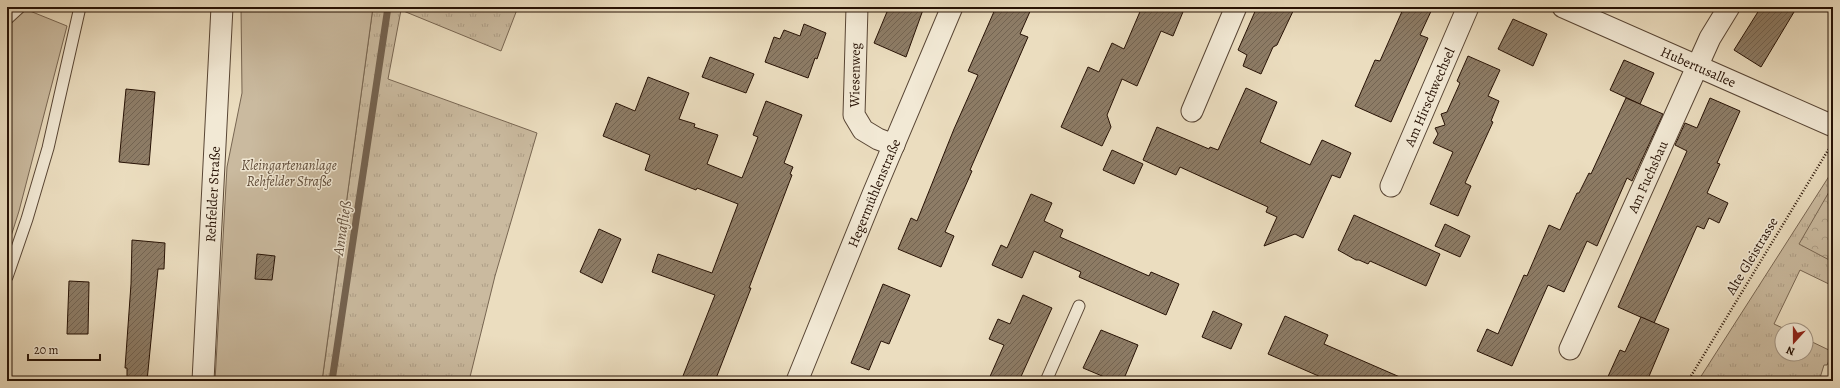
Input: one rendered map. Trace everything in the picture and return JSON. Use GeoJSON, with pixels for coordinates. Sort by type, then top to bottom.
{"type":"FeatureCollection","features":[{"type":"Feature","properties":{"kind":"street","name":"Rehfelder Straße"},"geometry":{"type":"LineString","coordinates":[[203,381],[222,7]]}},
{"type":"Feature","properties":{"kind":"street","name":"Wiesenweg"},"geometry":{"type":"LineString","coordinates":[[857,7],[854,115],[863,130],[878,139],[894,145]]}},
{"type":"Feature","properties":{"kind":"street","name":"Hegermühlenstraße"},"geometry":{"type":"LineString","coordinates":[[797,381],[952,7]]}},
{"type":"Feature","properties":{"kind":"street"},"geometry":{"type":"LineString","coordinates":[[1192,111],[1236,7]]}},
{"type":"Feature","properties":{"kind":"street","name":"Am Hirschwechsel"},"geometry":{"type":"LineString","coordinates":[[1391,186],[1468,7]]}},
{"type":"Feature","properties":{"kind":"street","name":"Hubertusallee"},"geometry":{"type":"LineString","coordinates":[[1563,7],[1697,68],[1833,126]]}},
{"type":"Feature","properties":{"kind":"street","name":"Am Fuchsbau"},"geometry":{"type":"LineString","coordinates":[[1570,349],[1710,38],[1729,7]]}},
{"type":"Feature","properties":{"kind":"lane"},"geometry":{"type":"LineString","coordinates":[[7,19],[20,7]]}},
{"type":"Feature","properties":{"kind":"lane"},"geometry":{"type":"LineString","coordinates":[[7,277],[27,219],[48,148],[80,7]]}},
{"type":"Feature","properties":{"kind":"lane"},"geometry":{"type":"LineString","coordinates":[[1046,381],[1079,306]]}},
{"type":"Feature","properties":{"kind":"path","name":"Alte Gleistrasse"},"geometry":{"type":"LineString","coordinates":[[1688,381],[1833,142]]}},
{"type":"Feature","properties":{"kind":"green space"},"geometry":{"type":"Polygon","coordinates":[[[20,7],[67,26],[19,211],[7,249],[7,19],[20,7]]]}},
{"type":"Feature","properties":{"kind":"green space","name":"Kleingartenanlage Rehfelder Straße"},"geometry":{"type":"Polygon","coordinates":[[[241,7],[373,7],[322,381],[215,381],[227,167],[242,93],[241,7]]]}},
{"type":"Feature","properties":{"kind":"green space"},"geometry":{"type":"Polygon","coordinates":[[[373,7],[518,7],[501,51],[401,10],[388,79],[537,133],[495,276],[469,381],[322,381],[373,7]]]}},
{"type":"Feature","properties":{"kind":"green space"},"geometry":{"type":"Polygon","coordinates":[[[1833,170],[1833,286],[1800,270],[1774,322],[1774,362],[1814,362],[1814,343],[1833,352],[1827,365],[1824,365],[1819,381],[1698,381],[1833,170]]]}},
{"type":"Feature","properties":{"kind":"green space"},"geometry":{"type":"Polygon","coordinates":[[[1833,185],[1833,262],[1799,244],[1833,185]]]}},
{"type":"Feature","properties":{"kind":"building"},"geometry":{"type":"Polygon","coordinates":[[[889,7],[924,7],[906,57],[874,43],[889,7]]]}},
{"type":"Feature","properties":{"kind":"building"},"geometry":{"type":"Polygon","coordinates":[[[996,7],[1032,7],[1020,34],[1028,37],[970,170],[972,171],[945,232],[954,236],[941,267],[898,249],[911,218],[917,221],[954,129],[978,75],[968,71],[996,7]]]}},
{"type":"Feature","properties":{"kind":"building"},"geometry":{"type":"Polygon","coordinates":[[[1142,7],[1185,7],[1173,36],[1161,31],[1137,86],[1122,79],[1107,115],[1111,127],[1102,146],[1061,127],[1088,67],[1099,72],[1112,43],[1124,49],[1142,7]]]}},
{"type":"Feature","properties":{"kind":"building"},"geometry":{"type":"Polygon","coordinates":[[[1257,7],[1295,7],[1277,45],[1273,47],[1261,74],[1243,66],[1247,55],[1238,50],[1257,7]]]}},
{"type":"Feature","properties":{"kind":"building"},"geometry":{"type":"Polygon","coordinates":[[[1404,7],[1433,7],[1420,35],[1428,38],[1391,122],[1355,106],[1375,60],[1380,61],[1404,7]]]}},
{"type":"Feature","properties":{"kind":"building"},"geometry":{"type":"Polygon","coordinates":[[[1761,7],[1797,7],[1761,67],[1734,50],[1761,7]]]}},
{"type":"Feature","properties":{"kind":"building"},"geometry":{"type":"Polygon","coordinates":[[[1513,19],[1547,34],[1533,66],[1498,49],[1513,19]]]}},
{"type":"Feature","properties":{"kind":"building"},"geometry":{"type":"Polygon","coordinates":[[[804,24],[826,33],[817,59],[815,58],[808,78],[765,62],[774,37],[780,39],[784,30],[800,36],[804,24]]]}},
{"type":"Feature","properties":{"kind":"building"},"geometry":{"type":"Polygon","coordinates":[[[1468,56],[1500,70],[1488,96],[1499,101],[1491,121],[1493,122],[1465,183],[1471,186],[1458,216],[1430,204],[1453,152],[1433,143],[1438,134],[1435,128],[1445,125],[1441,114],[1447,112],[1460,83],[1457,81],[1468,56]]]}},
{"type":"Feature","properties":{"kind":"building"},"geometry":{"type":"Polygon","coordinates":[[[710,57],[754,74],[746,93],[702,77],[710,57]]]}},
{"type":"Feature","properties":{"kind":"building"},"geometry":{"type":"Polygon","coordinates":[[[1624,60],[1654,73],[1640,104],[1610,90],[1624,60]]]}},
{"type":"Feature","properties":{"kind":"building"},"geometry":{"type":"Polygon","coordinates":[[[648,77],[689,93],[679,119],[695,124],[694,127],[718,135],[707,164],[742,178],[758,137],[753,135],[766,101],[802,115],[784,163],[793,167],[790,174],[792,175],[715,381],[681,381],[715,295],[652,272],[658,254],[712,273],[738,204],[697,188],[696,190],[645,170],[650,155],[603,136],[616,103],[635,111],[648,77]]]}},
{"type":"Feature","properties":{"kind":"building"},"geometry":{"type":"Polygon","coordinates":[[[1246,88],[1277,102],[1260,142],[1310,165],[1322,140],[1351,153],[1340,178],[1332,175],[1303,238],[1295,234],[1264,246],[1277,217],[1266,212],[1268,207],[1180,167],[1176,175],[1143,160],[1157,127],[1209,149],[1210,147],[1218,150],[1246,88]]]}},
{"type":"Feature","properties":{"kind":"building"},"geometry":{"type":"Polygon","coordinates":[[[126,89],[155,92],[149,165],[119,162],[126,89]]]}},
{"type":"Feature","properties":{"kind":"building"},"geometry":{"type":"Polygon","coordinates":[[[1626,98],[1663,114],[1632,181],[1627,178],[1597,246],[1587,241],[1564,292],[1548,285],[1512,366],[1477,351],[1487,329],[1498,334],[1524,275],[1527,276],[1549,225],[1560,230],[1577,193],[1579,193],[1589,173],[1591,174],[1626,98]]]}},
{"type":"Feature","properties":{"kind":"building"},"geometry":{"type":"Polygon","coordinates":[[[1710,98],[1740,111],[1717,163],[1720,164],[1707,193],[1728,203],[1719,223],[1709,218],[1704,229],[1697,226],[1654,323],[1618,307],[1687,151],[1675,145],[1685,123],[1697,128],[1710,98]]]}},
{"type":"Feature","properties":{"kind":"building"},"geometry":{"type":"Polygon","coordinates":[[[1112,150],[1143,164],[1134,184],[1103,170],[1112,150]]]}},
{"type":"Feature","properties":{"kind":"building"},"geometry":{"type":"Polygon","coordinates":[[[1031,194],[1052,203],[1044,221],[1063,230],[1060,237],[1149,276],[1151,272],[1179,284],[1166,315],[1079,277],[1081,272],[1034,251],[1022,278],[992,265],[1001,245],[1007,248],[1031,194]]]}},
{"type":"Feature","properties":{"kind":"building"},"geometry":{"type":"Polygon","coordinates":[[[1354,215],[1440,254],[1426,286],[1370,261],[1368,264],[1356,260],[1338,250],[1354,215]]]}},
{"type":"Feature","properties":{"kind":"building"},"geometry":{"type":"Polygon","coordinates":[[[1445,224],[1470,236],[1460,257],[1435,246],[1445,224]]]}},
{"type":"Feature","properties":{"kind":"building"},"geometry":{"type":"Polygon","coordinates":[[[599,229],[621,239],[602,283],[580,272],[599,229]]]}},
{"type":"Feature","properties":{"kind":"building"},"geometry":{"type":"Polygon","coordinates":[[[132,240],[165,243],[164,269],[158,269],[147,381],[127,381],[127,368],[125,368],[131,284],[132,240]]]}},
{"type":"Feature","properties":{"kind":"building"},"geometry":{"type":"Polygon","coordinates":[[[257,254],[275,256],[272,280],[255,279],[257,254]]]}},
{"type":"Feature","properties":{"kind":"building"},"geometry":{"type":"Polygon","coordinates":[[[69,281],[89,282],[88,334],[67,334],[69,281]]]}},
{"type":"Feature","properties":{"kind":"building"},"geometry":{"type":"Polygon","coordinates":[[[883,284],[910,295],[889,344],[881,341],[869,370],[851,363],[883,284]]]}},
{"type":"Feature","properties":{"kind":"building"},"geometry":{"type":"Polygon","coordinates":[[[1023,295],[1052,308],[1019,381],[988,381],[1004,345],[989,339],[998,319],[1010,324],[1023,295]]]}},
{"type":"Feature","properties":{"kind":"building"},"geometry":{"type":"Polygon","coordinates":[[[1213,311],[1242,324],[1231,349],[1202,337],[1213,311]]]}},
{"type":"Feature","properties":{"kind":"building"},"geometry":{"type":"Polygon","coordinates":[[[1285,316],[1328,335],[1324,344],[1409,381],[1330,381],[1268,354],[1285,316]]]}},
{"type":"Feature","properties":{"kind":"building"},"geometry":{"type":"Polygon","coordinates":[[[1641,317],[1669,329],[1647,381],[1606,381],[1620,350],[1625,352],[1641,317]]]}},
{"type":"Feature","properties":{"kind":"building"},"geometry":{"type":"Polygon","coordinates":[[[1101,330],[1138,345],[1123,381],[1114,381],[1083,368],[1101,330]]]}},
{"type":"Feature","properties":{"kind":"waterway","name":"Annafließ"},"geometry":{"type":"LineString","coordinates":[[332,381],[388,7]]}}]}
